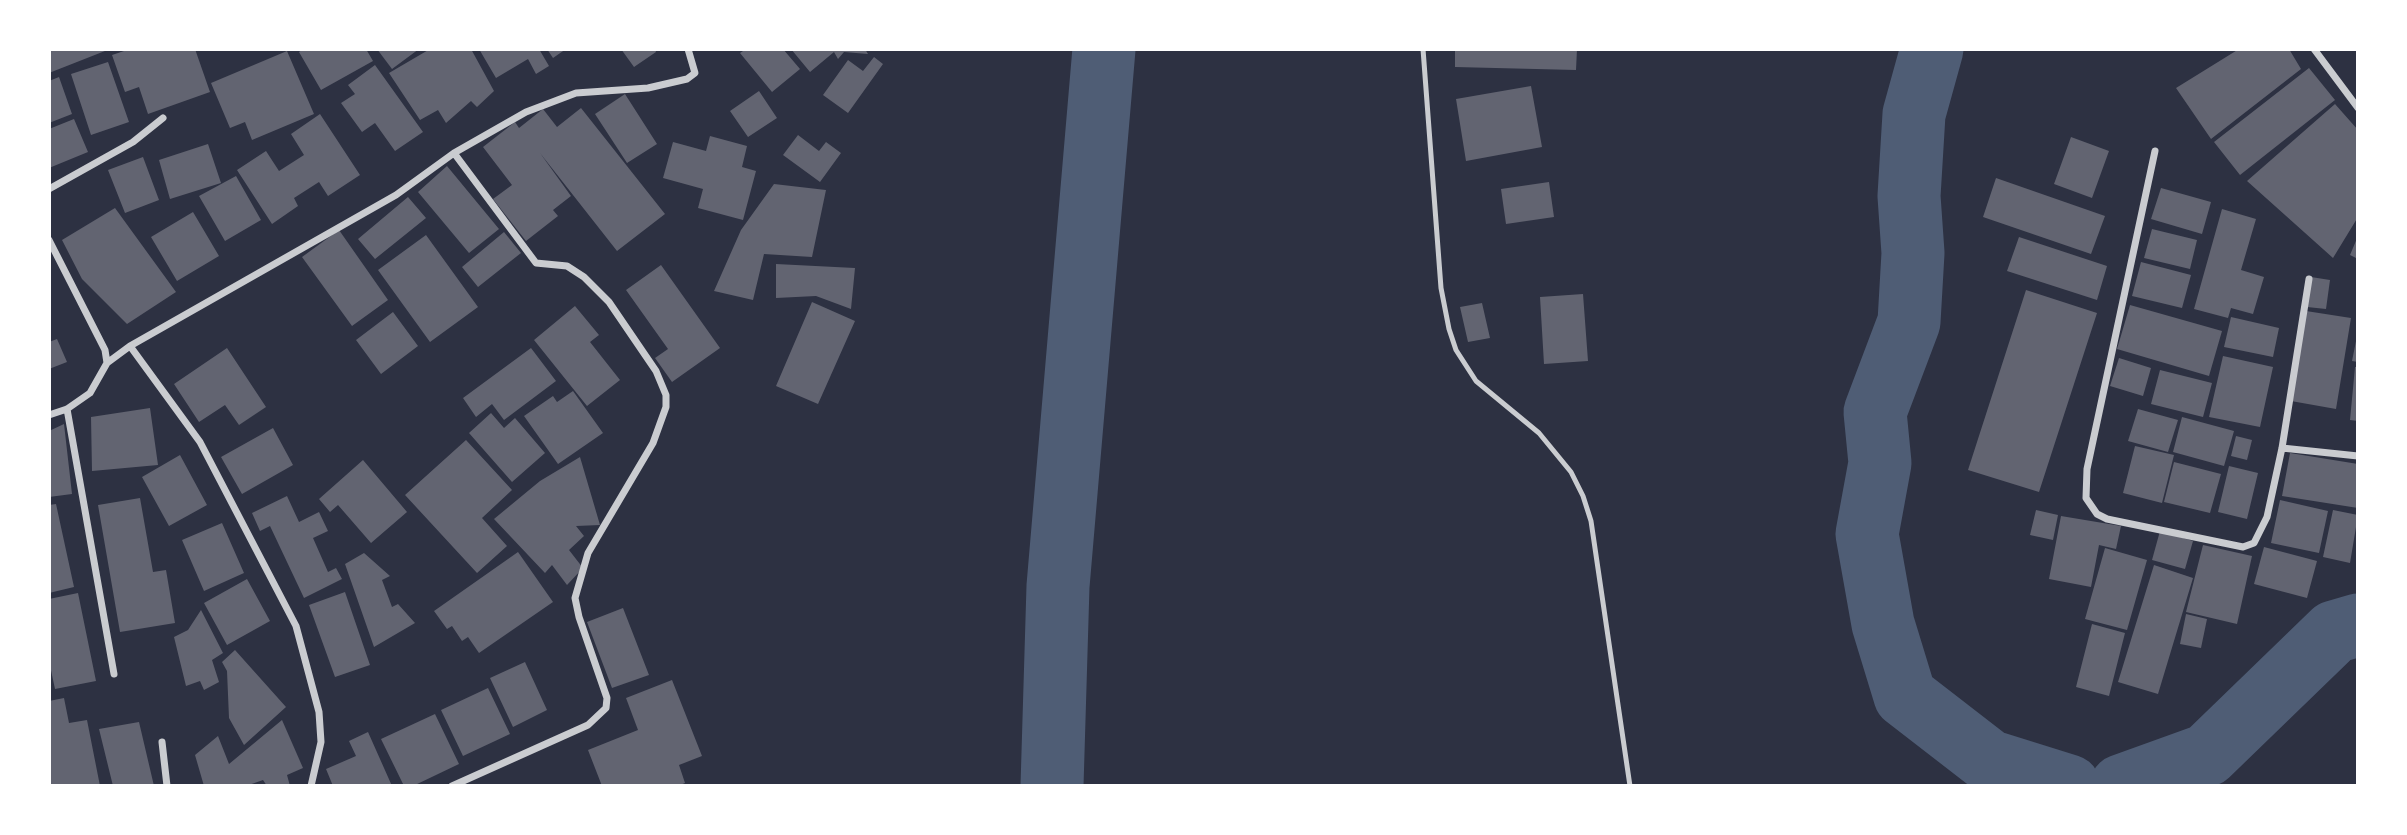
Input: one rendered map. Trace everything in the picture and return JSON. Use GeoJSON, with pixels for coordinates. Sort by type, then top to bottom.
{"type":"FeatureCollection","features":[{"type":"Feature","properties":{"kind":"street"},"geometry":{"type":"LineString","coordinates":[[49,415],[67,409],[94,388],[107,363],[130,346],[396,195],[454,153],[526,112],[576,93],[648,88],[687,79],[695,74],[688,49]]}},
{"type":"Feature","properties":{"kind":"street"},"geometry":{"type":"LineString","coordinates":[[2314,49],[2358,108]]}},
{"type":"Feature","properties":{"kind":"street"},"geometry":{"type":"LineString","coordinates":[[49,189],[133,142],[163,118]]}},
{"type":"Feature","properties":{"kind":"street"},"geometry":{"type":"LineString","coordinates":[[2155,151],[2087,469],[2086,498],[2097,514],[2107,519],[2243,547],[2254,543],[2267,517],[2282,449],[2309,279]]}},
{"type":"Feature","properties":{"kind":"street"},"geometry":{"type":"LineString","coordinates":[[452,786],[588,725],[606,708],[607,698],[575,598],[589,553],[653,443],[666,407],[666,395],[656,371],[609,302],[584,277],[567,267],[536,263],[454,153]]}},
{"type":"Feature","properties":{"kind":"street"},"geometry":{"type":"LineString","coordinates":[[49,240],[52,252],[105,350],[107,363]]}},
{"type":"Feature","properties":{"kind":"street"},"geometry":{"type":"LineString","coordinates":[[130,346],[200,442],[235,504],[296,626],[315,692],[321,742],[311,786]]}},
{"type":"Feature","properties":{"kind":"street"},"geometry":{"type":"LineString","coordinates":[[67,409],[114,674]]}},
{"type":"Feature","properties":{"kind":"street"},"geometry":{"type":"LineString","coordinates":[[2282,449],[2358,456]]}},
{"type":"Feature","properties":{"kind":"street"},"geometry":{"type":"LineString","coordinates":[[162,742],[167,786]]}},
{"type":"Feature","properties":{"kind":"lane"},"geometry":{"type":"LineString","coordinates":[[1423,49],[1441,288],[1449,329],[1456,351],[1476,381],[1539,433],[1571,472],[1583,496],[1591,521],[1630,786]]}},
{"type":"Feature","properties":{"kind":"building"},"geometry":{"type":"Polygon","coordinates":[[[49,49],[110,49],[49,73],[49,49]]]}},
{"type":"Feature","properties":{"kind":"building"},"geometry":{"type":"Polygon","coordinates":[[[130,49],[195,49],[210,92],[148,114],[139,87],[125,92],[112,55],[130,49]]]}},
{"type":"Feature","properties":{"kind":"building"},"geometry":{"type":"Polygon","coordinates":[[[303,49],[366,49],[373,61],[321,90],[299,52],[303,49]]]}},
{"type":"Feature","properties":{"kind":"building"},"geometry":{"type":"Polygon","coordinates":[[[377,49],[419,49],[392,69],[377,49]]]}},
{"type":"Feature","properties":{"kind":"building"},"geometry":{"type":"Polygon","coordinates":[[[430,49],[471,49],[494,91],[477,107],[471,101],[446,123],[438,110],[420,120],[389,73],[430,49]]]}},
{"type":"Feature","properties":{"kind":"building"},"geometry":{"type":"Polygon","coordinates":[[[479,49],[539,49],[549,66],[536,74],[528,59],[496,78],[479,49]]]}},
{"type":"Feature","properties":{"kind":"building"},"geometry":{"type":"Polygon","coordinates":[[[547,49],[566,49],[553,58],[547,49]]]}},
{"type":"Feature","properties":{"kind":"building"},"geometry":{"type":"Polygon","coordinates":[[[621,49],[655,49],[656,52],[634,67],[621,49]]]}},
{"type":"Feature","properties":{"kind":"building"},"geometry":{"type":"Polygon","coordinates":[[[746,49],[783,49],[800,69],[772,92],[740,53],[746,49]]]}},
{"type":"Feature","properties":{"kind":"building"},"geometry":{"type":"Polygon","coordinates":[[[791,49],[865,49],[868,54],[844,52],[838,59],[834,52],[810,72],[791,49]]]}},
{"type":"Feature","properties":{"kind":"building"},"geometry":{"type":"Polygon","coordinates":[[[1455,49],[1577,49],[1576,70],[1455,67],[1455,49]]]}},
{"type":"Feature","properties":{"kind":"building"},"geometry":{"type":"Polygon","coordinates":[[[2239,49],[2289,49],[2301,69],[2211,139],[2176,88],[2239,49]]]}},
{"type":"Feature","properties":{"kind":"building"},"geometry":{"type":"Polygon","coordinates":[[[287,51],[314,114],[252,140],[245,122],[230,128],[211,83],[287,51]]]}},
{"type":"Feature","properties":{"kind":"building"},"geometry":{"type":"Polygon","coordinates":[[[874,57],[883,64],[848,113],[823,95],[848,60],[863,71],[874,57]]]}},
{"type":"Feature","properties":{"kind":"building"},"geometry":{"type":"Polygon","coordinates":[[[108,62],[129,122],[91,135],[71,74],[108,62]]]}},
{"type":"Feature","properties":{"kind":"building"},"geometry":{"type":"Polygon","coordinates":[[[375,65],[423,132],[395,151],[375,123],[362,132],[341,103],[355,94],[348,85],[375,65]]]}},
{"type":"Feature","properties":{"kind":"building"},"geometry":{"type":"Polygon","coordinates":[[[2309,68],[2335,100],[2240,175],[2214,142],[2309,68]]]}},
{"type":"Feature","properties":{"kind":"building"},"geometry":{"type":"Polygon","coordinates":[[[59,77],[72,114],[49,123],[49,81],[59,77]]]}},
{"type":"Feature","properties":{"kind":"building"},"geometry":{"type":"Polygon","coordinates":[[[1531,86],[1542,147],[1466,161],[1456,99],[1531,86]]]}},
{"type":"Feature","properties":{"kind":"building"},"geometry":{"type":"Polygon","coordinates":[[[759,91],[777,118],[748,137],[730,111],[759,91]]]}},
{"type":"Feature","properties":{"kind":"building"},"geometry":{"type":"Polygon","coordinates":[[[625,94],[657,144],[627,163],[595,114],[625,94]]]}},
{"type":"Feature","properties":{"kind":"building"},"geometry":{"type":"Polygon","coordinates":[[[2335,104],[2358,130],[2358,217],[2333,258],[2247,181],[2335,104]]]}},
{"type":"Feature","properties":{"kind":"building"},"geometry":{"type":"Polygon","coordinates":[[[581,108],[665,214],[617,251],[540,153],[571,196],[553,210],[558,216],[526,241],[493,199],[512,185],[483,147],[515,122],[519,128],[543,109],[557,127],[581,108]]]}},
{"type":"Feature","properties":{"kind":"building"},"geometry":{"type":"Polygon","coordinates":[[[320,114],[360,175],[328,196],[319,182],[294,198],[298,206],[272,224],[237,170],[266,151],[279,171],[304,155],[291,134],[320,114]]]}},
{"type":"Feature","properties":{"kind":"building"},"geometry":{"type":"Polygon","coordinates":[[[74,119],[88,152],[49,168],[49,129],[74,119]]]}},
{"type":"Feature","properties":{"kind":"building"},"geometry":{"type":"Polygon","coordinates":[[[798,135],[819,151],[826,142],[841,153],[820,182],[783,155],[798,135]]]}},
{"type":"Feature","properties":{"kind":"building"},"geometry":{"type":"Polygon","coordinates":[[[710,136],[747,146],[742,167],[756,171],[743,220],[698,208],[703,189],[663,178],[673,142],[706,151],[710,136]]]}},
{"type":"Feature","properties":{"kind":"building"},"geometry":{"type":"Polygon","coordinates":[[[2071,137],[2109,151],[2092,198],[2054,184],[2071,137]]]}},
{"type":"Feature","properties":{"kind":"building"},"geometry":{"type":"Polygon","coordinates":[[[208,144],[221,183],[170,199],[159,160],[208,144]]]}},
{"type":"Feature","properties":{"kind":"building"},"geometry":{"type":"Polygon","coordinates":[[[143,157],[159,200],[125,213],[108,170],[143,157]]]}},
{"type":"Feature","properties":{"kind":"building"},"geometry":{"type":"Polygon","coordinates":[[[447,166],[499,229],[469,253],[418,192],[447,166]]]}},
{"type":"Feature","properties":{"kind":"building"},"geometry":{"type":"Polygon","coordinates":[[[236,176],[261,220],[225,241],[199,196],[236,176]]]}},
{"type":"Feature","properties":{"kind":"building"},"geometry":{"type":"Polygon","coordinates":[[[1996,178],[2105,216],[2091,254],[1983,217],[1996,178]]]}},
{"type":"Feature","properties":{"kind":"building"},"geometry":{"type":"Polygon","coordinates":[[[1549,182],[1554,217],[1506,224],[1501,189],[1549,182]]]}},
{"type":"Feature","properties":{"kind":"building"},"geometry":{"type":"Polygon","coordinates":[[[774,184],[826,190],[812,257],[764,254],[753,300],[714,291],[741,230],[774,184]]]}},
{"type":"Feature","properties":{"kind":"building"},"geometry":{"type":"Polygon","coordinates":[[[2161,188],[2211,202],[2202,234],[2151,219],[2161,188]]]}},
{"type":"Feature","properties":{"kind":"building"},"geometry":{"type":"Polygon","coordinates":[[[408,197],[426,218],[375,259],[358,239],[408,197]]]}},
{"type":"Feature","properties":{"kind":"building"},"geometry":{"type":"Polygon","coordinates":[[[115,208],[176,292],[127,324],[82,279],[62,240],[115,208]]]}},
{"type":"Feature","properties":{"kind":"building"},"geometry":{"type":"Polygon","coordinates":[[[2222,209],[2256,219],[2241,270],[2264,277],[2253,314],[2231,308],[2228,318],[2194,309],[2222,209]]]}},
{"type":"Feature","properties":{"kind":"building"},"geometry":{"type":"Polygon","coordinates":[[[193,212],[219,256],[177,281],[151,237],[193,212]]]}},
{"type":"Feature","properties":{"kind":"building"},"geometry":{"type":"Polygon","coordinates":[[[2152,229],[2197,240],[2190,269],[2144,258],[2152,229]]]}},
{"type":"Feature","properties":{"kind":"building"},"geometry":{"type":"Polygon","coordinates":[[[339,230],[388,300],[352,326],[302,257],[339,230]]]}},
{"type":"Feature","properties":{"kind":"building"},"geometry":{"type":"Polygon","coordinates":[[[504,232],[521,253],[478,287],[462,267],[504,232]]]}},
{"type":"Feature","properties":{"kind":"building"},"geometry":{"type":"Polygon","coordinates":[[[426,235],[478,307],[430,342],[378,270],[426,235]]]}},
{"type":"Feature","properties":{"kind":"building"},"geometry":{"type":"Polygon","coordinates":[[[2358,236],[2358,259],[2350,255],[2358,236]]]}},
{"type":"Feature","properties":{"kind":"building"},"geometry":{"type":"Polygon","coordinates":[[[2019,237],[2107,266],[2097,300],[2007,271],[2019,237]]]}},
{"type":"Feature","properties":{"kind":"building"},"geometry":{"type":"Polygon","coordinates":[[[2141,262],[2191,275],[2182,308],[2132,296],[2141,262]]]}},
{"type":"Feature","properties":{"kind":"building"},"geometry":{"type":"Polygon","coordinates":[[[776,264],[855,268],[851,309],[816,296],[776,298],[776,264]]]}},
{"type":"Feature","properties":{"kind":"building"},"geometry":{"type":"Polygon","coordinates":[[[661,265],[720,348],[672,382],[655,358],[668,349],[626,290],[661,265]]]}},
{"type":"Feature","properties":{"kind":"building"},"geometry":{"type":"Polygon","coordinates":[[[2311,277],[2330,280],[2326,309],[2307,307],[2311,277]]]}},
{"type":"Feature","properties":{"kind":"building"},"geometry":{"type":"Polygon","coordinates":[[[2026,290],[2097,313],[2039,492],[1968,470],[2026,290]]]}},
{"type":"Feature","properties":{"kind":"building"},"geometry":{"type":"Polygon","coordinates":[[[1583,294],[1588,361],[1544,364],[1540,297],[1583,294]]]}},
{"type":"Feature","properties":{"kind":"building"},"geometry":{"type":"Polygon","coordinates":[[[812,302],[855,321],[818,404],[776,386],[812,302]]]}},
{"type":"Feature","properties":{"kind":"building"},"geometry":{"type":"Polygon","coordinates":[[[1482,303],[1490,338],[1468,342],[1460,307],[1482,303]]]}},
{"type":"Feature","properties":{"kind":"building"},"geometry":{"type":"Polygon","coordinates":[[[2130,305],[2222,331],[2209,376],[2117,349],[2130,305]]]}},
{"type":"Feature","properties":{"kind":"building"},"geometry":{"type":"Polygon","coordinates":[[[575,306],[599,335],[590,342],[620,380],[587,406],[534,340],[575,306]]]}},
{"type":"Feature","properties":{"kind":"building"},"geometry":{"type":"Polygon","coordinates":[[[2306,311],[2351,318],[2336,409],[2291,401],[2306,311]]]}},
{"type":"Feature","properties":{"kind":"building"},"geometry":{"type":"Polygon","coordinates":[[[393,312],[418,346],[381,374],[356,340],[393,312]]]}},
{"type":"Feature","properties":{"kind":"building"},"geometry":{"type":"Polygon","coordinates":[[[2231,317],[2279,328],[2273,357],[2224,347],[2231,317]]]}},
{"type":"Feature","properties":{"kind":"building"},"geometry":{"type":"Polygon","coordinates":[[[2358,336],[2358,362],[2352,361],[2358,336]]]}},
{"type":"Feature","properties":{"kind":"building"},"geometry":{"type":"Polygon","coordinates":[[[57,339],[67,362],[49,369],[49,342],[57,339]]]}},
{"type":"Feature","properties":{"kind":"building"},"geometry":{"type":"Polygon","coordinates":[[[227,348],[266,407],[239,425],[225,405],[199,422],[174,384],[227,348]]]}},
{"type":"Feature","properties":{"kind":"building"},"geometry":{"type":"Polygon","coordinates":[[[531,348],[556,381],[504,420],[492,404],[476,417],[463,398],[531,348]]]}},
{"type":"Feature","properties":{"kind":"building"},"geometry":{"type":"Polygon","coordinates":[[[2223,356],[2273,367],[2260,427],[2209,417],[2223,356]]]}},
{"type":"Feature","properties":{"kind":"building"},"geometry":{"type":"Polygon","coordinates":[[[2119,358],[2151,368],[2143,396],[2110,386],[2119,358]]]}},
{"type":"Feature","properties":{"kind":"building"},"geometry":{"type":"Polygon","coordinates":[[[2355,367],[2358,367],[2358,421],[2350,420],[2355,367]]]}},
{"type":"Feature","properties":{"kind":"building"},"geometry":{"type":"Polygon","coordinates":[[[2160,370],[2212,383],[2203,417],[2151,404],[2160,370]]]}},
{"type":"Feature","properties":{"kind":"building"},"geometry":{"type":"Polygon","coordinates":[[[573,391],[603,433],[558,464],[524,416],[553,396],[557,402],[573,391]]]}},
{"type":"Feature","properties":{"kind":"building"},"geometry":{"type":"Polygon","coordinates":[[[150,408],[158,465],[92,471],[91,417],[150,408]]]}},
{"type":"Feature","properties":{"kind":"building"},"geometry":{"type":"Polygon","coordinates":[[[2138,409],[2178,420],[2168,452],[2128,441],[2138,409]]]}},
{"type":"Feature","properties":{"kind":"building"},"geometry":{"type":"Polygon","coordinates":[[[491,413],[504,428],[515,418],[545,453],[512,482],[469,433],[491,413]]]}},
{"type":"Feature","properties":{"kind":"building"},"geometry":{"type":"Polygon","coordinates":[[[2182,417],[2234,431],[2224,466],[2173,452],[2182,417]]]}},
{"type":"Feature","properties":{"kind":"building"},"geometry":{"type":"Polygon","coordinates":[[[64,424],[72,494],[49,497],[49,431],[64,424]]]}},
{"type":"Feature","properties":{"kind":"building"},"geometry":{"type":"Polygon","coordinates":[[[273,428],[293,465],[242,494],[221,457],[273,428]]]}},
{"type":"Feature","properties":{"kind":"building"},"geometry":{"type":"Polygon","coordinates":[[[2236,436],[2252,440],[2247,460],[2231,456],[2236,436]]]}},
{"type":"Feature","properties":{"kind":"building"},"geometry":{"type":"Polygon","coordinates":[[[466,440],[512,490],[482,518],[507,546],[477,573],[405,495],[466,440]]]}},
{"type":"Feature","properties":{"kind":"building"},"geometry":{"type":"Polygon","coordinates":[[[2135,446],[2174,455],[2162,503],[2123,493],[2135,446]]]}},
{"type":"Feature","properties":{"kind":"building"},"geometry":{"type":"Polygon","coordinates":[[[2290,453],[2358,464],[2358,508],[2282,496],[2290,453]]]}},
{"type":"Feature","properties":{"kind":"building"},"geometry":{"type":"Polygon","coordinates":[[[180,455],[207,505],[169,526],[142,477],[180,455]]]}},
{"type":"Feature","properties":{"kind":"building"},"geometry":{"type":"Polygon","coordinates":[[[580,457],[600,525],[576,526],[584,536],[569,550],[583,568],[567,585],[552,565],[545,573],[494,519],[540,481],[580,457]]]}},
{"type":"Feature","properties":{"kind":"building"},"geometry":{"type":"Polygon","coordinates":[[[363,460],[407,512],[371,543],[338,505],[330,512],[319,499],[363,460]]]}},
{"type":"Feature","properties":{"kind":"building"},"geometry":{"type":"Polygon","coordinates":[[[2174,462],[2221,474],[2210,513],[2164,502],[2174,462]]]}},
{"type":"Feature","properties":{"kind":"building"},"geometry":{"type":"Polygon","coordinates":[[[2229,466],[2258,473],[2247,519],[2218,512],[2229,466]]]}},
{"type":"Feature","properties":{"kind":"building"},"geometry":{"type":"Polygon","coordinates":[[[287,496],[299,522],[319,512],[328,531],[313,538],[328,572],[336,568],[342,579],[304,598],[270,526],[260,531],[252,513],[287,496]]]}},
{"type":"Feature","properties":{"kind":"building"},"geometry":{"type":"Polygon","coordinates":[[[140,498],[153,572],[166,570],[175,623],[120,632],[98,505],[140,498]]]}},
{"type":"Feature","properties":{"kind":"building"},"geometry":{"type":"Polygon","coordinates":[[[2280,500],[2328,511],[2319,553],[2271,543],[2280,500]]]}},
{"type":"Feature","properties":{"kind":"building"},"geometry":{"type":"Polygon","coordinates":[[[56,504],[74,587],[49,593],[49,505],[56,504]]]}},
{"type":"Feature","properties":{"kind":"building"},"geometry":{"type":"Polygon","coordinates":[[[2036,510],[2058,515],[2053,540],[2030,535],[2036,510]]]}},
{"type":"Feature","properties":{"kind":"building"},"geometry":{"type":"Polygon","coordinates":[[[2333,510],[2358,515],[2350,563],[2323,557],[2333,510]]]}},
{"type":"Feature","properties":{"kind":"building"},"geometry":{"type":"Polygon","coordinates":[[[2061,516],[2121,526],[2116,549],[2099,545],[2091,587],[2049,579],[2061,516]]]}},
{"type":"Feature","properties":{"kind":"building"},"geometry":{"type":"Polygon","coordinates":[[[222,523],[244,573],[204,591],[182,540],[222,523]]]}},
{"type":"Feature","properties":{"kind":"building"},"geometry":{"type":"Polygon","coordinates":[[[2160,531],[2193,541],[2185,569],[2152,560],[2160,531]]]}},
{"type":"Feature","properties":{"kind":"building"},"geometry":{"type":"Polygon","coordinates":[[[2203,545],[2252,556],[2237,624],[2186,612],[2203,545]]]}},
{"type":"Feature","properties":{"kind":"building"},"geometry":{"type":"Polygon","coordinates":[[[2264,547],[2317,561],[2307,598],[2254,584],[2264,547]]]}},
{"type":"Feature","properties":{"kind":"building"},"geometry":{"type":"Polygon","coordinates":[[[2105,548],[2147,560],[2127,630],[2085,619],[2105,548]]]}},
{"type":"Feature","properties":{"kind":"building"},"geometry":{"type":"Polygon","coordinates":[[[518,552],[553,602],[479,653],[468,637],[462,641],[452,626],[447,629],[434,611],[518,552]]]}},
{"type":"Feature","properties":{"kind":"building"},"geometry":{"type":"Polygon","coordinates":[[[364,553],[390,576],[382,580],[392,607],[398,604],[415,623],[374,647],[345,564],[364,553]]]}},
{"type":"Feature","properties":{"kind":"building"},"geometry":{"type":"Polygon","coordinates":[[[2154,565],[2193,578],[2158,694],[2118,682],[2154,565]]]}},
{"type":"Feature","properties":{"kind":"building"},"geometry":{"type":"Polygon","coordinates":[[[247,579],[270,621],[227,645],[204,603],[247,579]]]}},
{"type":"Feature","properties":{"kind":"building"},"geometry":{"type":"Polygon","coordinates":[[[345,592],[370,665],[335,677],[309,605],[345,592]]]}},
{"type":"Feature","properties":{"kind":"building"},"geometry":{"type":"Polygon","coordinates":[[[78,593],[96,681],[55,689],[49,661],[49,599],[78,593]]]}},
{"type":"Feature","properties":{"kind":"building"},"geometry":{"type":"Polygon","coordinates":[[[623,608],[649,675],[612,688],[587,622],[623,608]]]}},
{"type":"Feature","properties":{"kind":"building"},"geometry":{"type":"Polygon","coordinates":[[[201,610],[223,653],[212,660],[219,682],[204,690],[200,681],[186,686],[174,637],[188,630],[201,610]]]}},
{"type":"Feature","properties":{"kind":"building"},"geometry":{"type":"Polygon","coordinates":[[[2186,614],[2207,619],[2201,648],[2180,644],[2186,614]]]}},
{"type":"Feature","properties":{"kind":"building"},"geometry":{"type":"Polygon","coordinates":[[[2092,624],[2125,633],[2109,696],[2076,687],[2092,624]]]}},
{"type":"Feature","properties":{"kind":"building"},"geometry":{"type":"Polygon","coordinates":[[[235,650],[286,707],[244,745],[229,718],[227,671],[222,662],[235,650]]]}},
{"type":"Feature","properties":{"kind":"building"},"geometry":{"type":"Polygon","coordinates":[[[525,662],[547,710],[513,727],[490,678],[525,662]]]}},
{"type":"Feature","properties":{"kind":"building"},"geometry":{"type":"Polygon","coordinates":[[[672,680],[702,756],[679,765],[685,783],[678,786],[602,786],[588,750],[638,730],[626,698],[672,680]]]}},
{"type":"Feature","properties":{"kind":"building"},"geometry":{"type":"Polygon","coordinates":[[[488,688],[510,734],[463,756],[441,710],[488,688]]]}},
{"type":"Feature","properties":{"kind":"building"},"geometry":{"type":"Polygon","coordinates":[[[64,698],[69,723],[87,720],[100,786],[49,786],[49,701],[64,698]]]}},
{"type":"Feature","properties":{"kind":"building"},"geometry":{"type":"Polygon","coordinates":[[[435,714],[459,764],[413,786],[404,786],[381,739],[435,714]]]}},
{"type":"Feature","properties":{"kind":"building"},"geometry":{"type":"Polygon","coordinates":[[[282,720],[303,768],[287,775],[290,786],[267,786],[263,780],[246,786],[204,786],[195,755],[218,736],[229,764],[282,720]]]}},
{"type":"Feature","properties":{"kind":"building"},"geometry":{"type":"Polygon","coordinates":[[[139,722],[154,786],[113,786],[99,729],[139,722]]]}},
{"type":"Feature","properties":{"kind":"building"},"geometry":{"type":"Polygon","coordinates":[[[368,732],[392,786],[333,786],[326,769],[356,756],[349,741],[368,732]]]}},
{"type":"Feature","properties":{"kind":"waterway"},"geometry":{"type":"LineString","coordinates":[[1052,786],[1058,586],[1104,49]]}},
{"type":"Feature","properties":{"kind":"waterway"},"geometry":{"type":"LineString","coordinates":[[1932,49],[1914,114],[1909,196],[1913,253],[1909,322],[1875,412],[1880,463],[1867,534],[1883,624],[1905,696],[1989,761],[2069,786]]}},
{"type":"Feature","properties":{"kind":"waterway"},"geometry":{"type":"LineString","coordinates":[[2121,786],[2207,755],[2334,632],[2358,625]]}}]}
